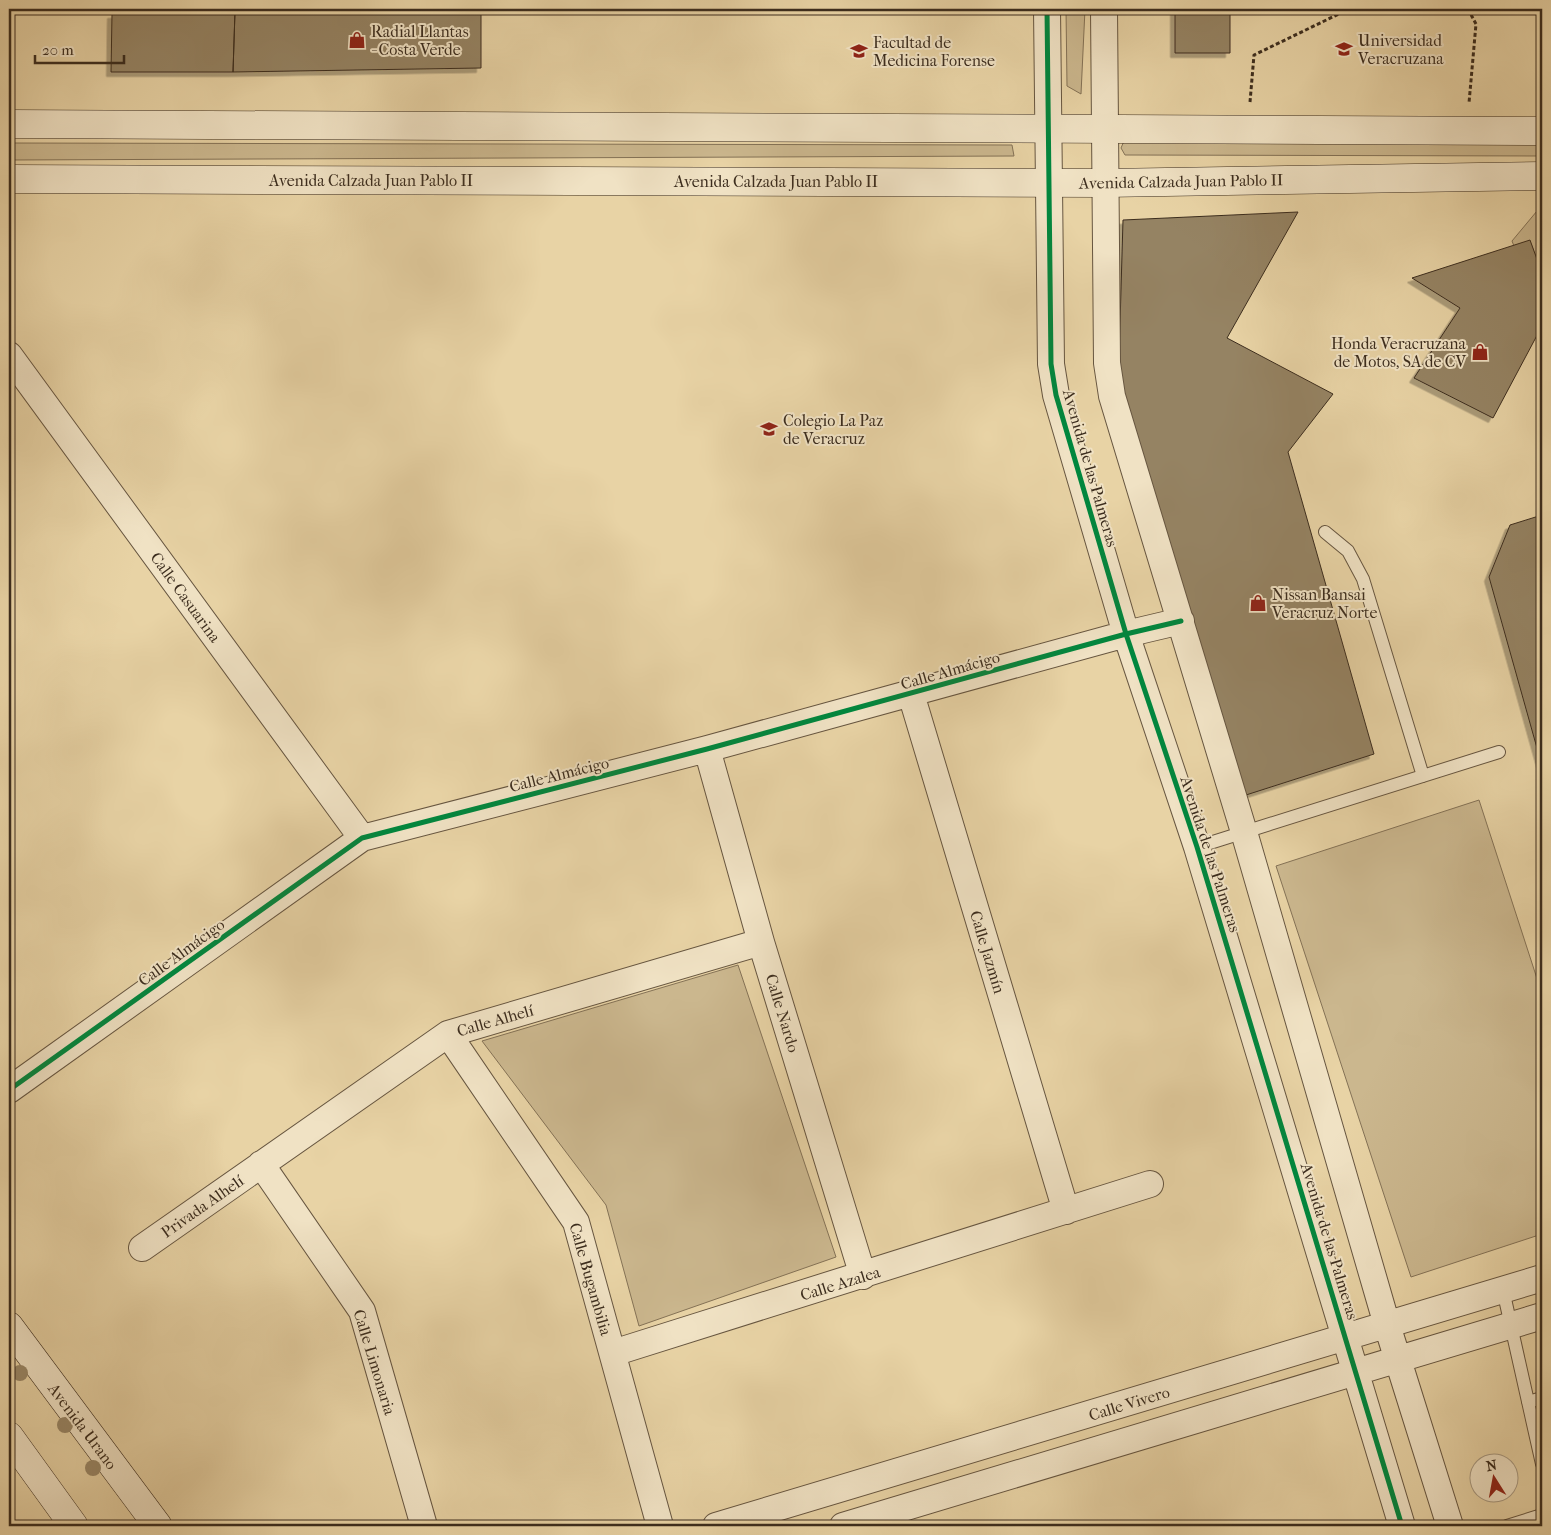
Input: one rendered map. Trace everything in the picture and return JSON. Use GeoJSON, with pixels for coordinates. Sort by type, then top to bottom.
{"type":"FeatureCollection","features":[{"type":"Feature","properties":{"kind":"main road"},"geometry":{"type":"LineString","coordinates":[[9,124],[1542,131]]}},
{"type":"Feature","properties":{"kind":"main road","name":"Avenida Calzada Juan Pablo II"},"geometry":{"type":"LineString","coordinates":[[9,178],[1105,183],[1542,176]]}},
{"type":"Feature","properties":{"kind":"main road","name":"Avenida Urano"},"geometry":{"type":"LineString","coordinates":[[9,1326],[158,1526]]}},
{"type":"Feature","properties":{"kind":"main road"},"geometry":{"type":"LineString","coordinates":[[9,1436],[74,1526]]}},
{"type":"Feature","properties":{"kind":"street","name":"Avenida de las Palmeras"},"geometry":{"type":"LineString","coordinates":[[1047,9],[1050,128],[1051,364],[1056,396],[1126,634],[1197,846],[1402,1526]]}},
{"type":"Feature","properties":{"kind":"street","name":"Avenida de las Palmeras"},"geometry":{"type":"LineString","coordinates":[[1104,9],[1106,363],[1112,396],[1244,832],[1387,1325],[1450,1526]]}},
{"type":"Feature","properties":{"kind":"street","name":"Calle Casuarina"},"geometry":{"type":"LineString","coordinates":[[9,355],[362,838]]}},
{"type":"Feature","properties":{"kind":"street","name":"Calle Almácigo"},"geometry":{"type":"LineString","coordinates":[[9,1090],[362,838],[707,749],[1126,634],[1181,621]]}},
{"type":"Feature","properties":{"kind":"street","name":"Calle Jazmín"},"geometry":{"type":"LineString","coordinates":[[911,694],[1066,1211]]}},
{"type":"Feature","properties":{"kind":"street","name":"Calle Nardo"},"geometry":{"type":"LineString","coordinates":[[707,749],[761,942],[862,1276]]}},
{"type":"Feature","properties":{"kind":"street","name":"Calle Alhelí"},"geometry":{"type":"LineString","coordinates":[[262,1164],[448,1034],[761,942]]}},
{"type":"Feature","properties":{"kind":"street","name":"Calle Bugambilia"},"geometry":{"type":"LineString","coordinates":[[448,1034],[576,1222],[660,1526]]}},
{"type":"Feature","properties":{"kind":"street","name":"Privada Alhelí"},"geometry":{"type":"LineString","coordinates":[[142,1248],[262,1164]]}},
{"type":"Feature","properties":{"kind":"street","name":"Calle Limonaria"},"geometry":{"type":"LineString","coordinates":[[262,1164],[362,1311],[424,1526]]}},
{"type":"Feature","properties":{"kind":"street","name":"Calle Azalea"},"geometry":{"type":"LineString","coordinates":[[613,1353],[1150,1184]]}},
{"type":"Feature","properties":{"kind":"street","name":"Calle Vivero"},"geometry":{"type":"LineString","coordinates":[[716,1526],[1542,1278]]}},
{"type":"Feature","properties":{"kind":"street"},"geometry":{"type":"LineString","coordinates":[[843,1526],[1542,1316]]}},
{"type":"Feature","properties":{"kind":"street"},"geometry":{"type":"LineString","coordinates":[[1002,1441],[1012,1476]]}},
{"type":"Feature","properties":{"kind":"street"},"geometry":{"type":"LineString","coordinates":[[867,1481],[878,1516]]}},
{"type":"Feature","properties":{"kind":"lane"},"geometry":{"type":"LineString","coordinates":[[1326,532],[1348,552],[1363,579],[1423,776]]}},
{"type":"Feature","properties":{"kind":"lane"},"geometry":{"type":"LineString","coordinates":[[1197,846],[1498,752]]}},
{"type":"Feature","properties":{"kind":"lane"},"geometry":{"type":"LineString","coordinates":[[1503,1290],[1542,1464]]}},
{"type":"Feature","properties":{"kind":"lane"},"geometry":{"type":"LineString","coordinates":[[1528,1402],[1542,1398]]}},
{"type":"Feature","properties":{"kind":"lane"},"geometry":{"type":"LineString","coordinates":[[1507,1526],[1542,1515]]}},
{"type":"Feature","properties":{"kind":"path"},"geometry":{"type":"LineString","coordinates":[[1248,130],[1254,54],[1349,9]]}},
{"type":"Feature","properties":{"kind":"path"},"geometry":{"type":"LineString","coordinates":[[1468,9],[1476,24],[1468,131]]}},
{"type":"Feature","properties":{"kind":"shaded area"},"geometry":{"type":"Polygon","coordinates":[[[1066,9],[1085,9],[1081,94],[1067,86],[1066,9]]]}},
{"type":"Feature","properties":{"kind":"shaded area"},"geometry":{"type":"Polygon","coordinates":[[[1124,141],[1542,141],[1542,156],[1125,155],[1121,148],[1124,141]]]}},
{"type":"Feature","properties":{"kind":"shaded area"},"geometry":{"type":"Polygon","coordinates":[[[9,143],[1012,145],[1014,156],[9,160],[9,143]]]}},
{"type":"Feature","properties":{"kind":"shaded area"},"geometry":{"type":"Polygon","coordinates":[[[1542,205],[1542,273],[1530,241],[1514,246],[1512,241],[1542,205]]]}},
{"type":"Feature","properties":{"kind":"shaded area"},"geometry":{"type":"Polygon","coordinates":[[[1479,800],[1542,994],[1542,1234],[1411,1277],[1276,866],[1479,800]]]}},
{"type":"Feature","properties":{"kind":"shaded area"},"geometry":{"type":"Polygon","coordinates":[[[738,965],[836,1257],[639,1326],[606,1205],[482,1041],[738,965]]]}},
{"type":"Feature","properties":{"kind":"building"},"geometry":{"type":"Polygon","coordinates":[[[1175,9],[1230,9],[1230,53],[1175,53],[1175,9]]]}},
{"type":"Feature","properties":{"kind":"building"},"geometry":{"type":"Polygon","coordinates":[[[235,11],[233,72],[111,72],[112,14],[235,11]]]}},
{"type":"Feature","properties":{"kind":"building","name":"Radial Llantas - Costa Verde"},"geometry":{"type":"Polygon","coordinates":[[[235,11],[481,11],[481,68],[233,72],[235,11]]]}},
{"type":"Feature","properties":{"kind":"building","name":"Nissan Bansai Veracruz Norte"},"geometry":{"type":"Polygon","coordinates":[[[1298,212],[1227,338],[1333,394],[1288,452],[1374,754],[1246,795],[1118,394],[1123,220],[1298,212]]]}},
{"type":"Feature","properties":{"kind":"building","name":"Honda Veracruzana de Motos, SA de CV"},"geometry":{"type":"Polygon","coordinates":[[[1530,240],[1542,273],[1542,326],[1493,418],[1414,378],[1460,308],[1412,278],[1530,240]]]}},
{"type":"Feature","properties":{"kind":"building"},"geometry":{"type":"Polygon","coordinates":[[[1542,515],[1542,766],[1489,577],[1510,525],[1542,515]]]}},
{"type":"Feature","properties":{"kind":"cycle path"},"geometry":{"type":"LineString","coordinates":[[1047,9],[1051,364],[1056,395],[1126,634],[1197,847],[1402,1526]]}},
{"type":"Feature","properties":{"kind":"cycle path"},"geometry":{"type":"LineString","coordinates":[[9,1090],[362,838],[707,749],[1126,634],[1181,621]]}},
{"type":"Feature","properties":{"kind":"place","name":"Radial Llantas - Costa Verde"},"geometry":{"type":"Point","coordinates":[357,40]}},
{"type":"Feature","properties":{"kind":"place","name":"Universidad Veracruzana"},"geometry":{"type":"Point","coordinates":[1344,49]}},
{"type":"Feature","properties":{"kind":"place","name":"Facultad de Medicina Forense"},"geometry":{"type":"Point","coordinates":[859,51]}},
{"type":"Feature","properties":{"kind":"place","name":"Honda Veracruzana de Motos, SA de CV"},"geometry":{"type":"Point","coordinates":[1480,352]}},
{"type":"Feature","properties":{"kind":"place","name":"Colegio La Paz de Veracruz"},"geometry":{"type":"Point","coordinates":[769,429]}},
{"type":"Feature","properties":{"kind":"place","name":"Nissan Bansai Veracruz Norte"},"geometry":{"type":"Point","coordinates":[1258,603]}}]}
